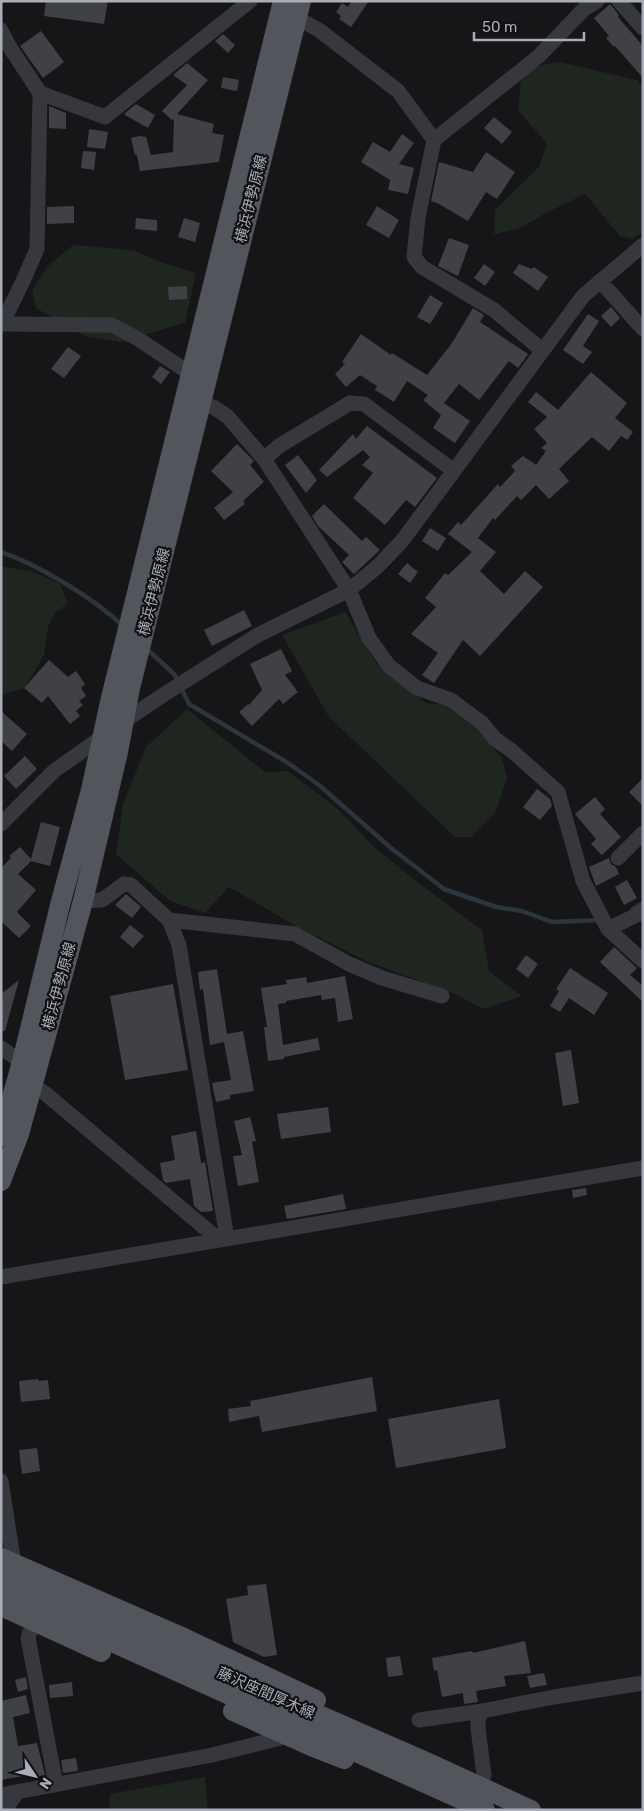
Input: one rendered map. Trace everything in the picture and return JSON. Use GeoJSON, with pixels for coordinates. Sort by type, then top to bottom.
{"type":"FeatureCollection","features":[{"type":"Feature","properties":{"kind":"main road","name":"横浜伊勢原線"},"geometry":{"type":"LineString","coordinates":[[1,1136],[22,1062],[55,924],[91,790],[102,737],[282,1]]}},
{"type":"Feature","properties":{"kind":"main road","name":"横浜伊勢原線"},"geometry":{"type":"LineString","coordinates":[[1,1181],[19,1134],[83,901],[123,722],[200,402],[298,10]]}},
{"type":"Feature","properties":{"kind":"main road"},"geometry":{"type":"LineString","coordinates":[[6,1566],[186,1638],[348,1715],[422,1771]]}},
{"type":"Feature","properties":{"kind":"main road","name":"藤沢座間厚木線"},"geometry":{"type":"LineString","coordinates":[[1,1592],[298,1724],[422,1771],[479,1788],[531,1810]]}},
{"type":"Feature","properties":{"kind":"main road"},"geometry":{"type":"LineString","coordinates":[[1,1606],[289,1736],[350,1761],[422,1771]]}},
{"type":"Feature","properties":{"kind":"main road","name":"藤沢座間厚木線"},"geometry":{"type":"LineString","coordinates":[[422,1771],[485,1810]]}},
{"type":"Feature","properties":{"kind":"street"},"geometry":{"type":"LineString","coordinates":[[40,93],[105,117],[250,1]]}},
{"type":"Feature","properties":{"kind":"street"},"geometry":{"type":"LineString","coordinates":[[544,351],[494,310],[422,267],[414,257],[418,218],[434,140],[539,56],[584,9],[597,1]]}},
{"type":"Feature","properties":{"kind":"street"},"geometry":{"type":"LineString","coordinates":[[619,1],[643,28]]}},
{"type":"Feature","properties":{"kind":"street"},"geometry":{"type":"LineString","coordinates":[[298,10],[308,24],[319,30],[398,91],[434,140]]}},
{"type":"Feature","properties":{"kind":"street"},"geometry":{"type":"LineString","coordinates":[[1,30],[9,46],[40,93],[37,249],[2,324],[112,325],[138,339],[191,374]]}},
{"type":"Feature","properties":{"kind":"street"},"geometry":{"type":"LineString","coordinates":[[1,824],[54,772],[123,722],[256,636],[349,590],[378,567],[402,541],[583,296],[643,245]]}},
{"type":"Feature","properties":{"kind":"street"},"geometry":{"type":"LineString","coordinates":[[600,281],[643,328]]}},
{"type":"Feature","properties":{"kind":"street"},"geometry":{"type":"LineString","coordinates":[[200,402],[215,408],[228,417],[264,459],[349,590],[369,638],[389,666],[418,688],[451,700],[482,723],[495,739],[512,751],[558,792],[582,882],[608,929],[643,961]]}},
{"type":"Feature","properties":{"kind":"street"},"geometry":{"type":"LineString","coordinates":[[264,459],[279,446],[350,404],[364,404],[454,471]]}},
{"type":"Feature","properties":{"kind":"street"},"geometry":{"type":"LineString","coordinates":[[618,858],[643,833]]}},
{"type":"Feature","properties":{"kind":"street"},"geometry":{"type":"LineString","coordinates":[[83,901],[102,900],[124,884],[131,885],[169,920],[180,945],[222,1239]]}},
{"type":"Feature","properties":{"kind":"street"},"geometry":{"type":"LineString","coordinates":[[608,929],[643,912]]}},
{"type":"Feature","properties":{"kind":"street"},"geometry":{"type":"LineString","coordinates":[[169,920],[295,934],[349,964],[382,978],[442,996]]}},
{"type":"Feature","properties":{"kind":"street"},"geometry":{"type":"LineString","coordinates":[[1,1048],[22,1062]]}},
{"type":"Feature","properties":{"kind":"street"},"geometry":{"type":"LineString","coordinates":[[31,1088],[39,1089],[222,1239]]}},
{"type":"Feature","properties":{"kind":"street"},"geometry":{"type":"LineString","coordinates":[[1,1277],[643,1168]]}},
{"type":"Feature","properties":{"kind":"street"},"geometry":{"type":"LineString","coordinates":[[1,1482],[6,1566]]}},
{"type":"Feature","properties":{"kind":"street"},"geometry":{"type":"LineString","coordinates":[[31,1621],[28,1638],[56,1785]]}},
{"type":"Feature","properties":{"kind":"street"},"geometry":{"type":"LineString","coordinates":[[420,1720],[643,1683]]}},
{"type":"Feature","properties":{"kind":"street"},"geometry":{"type":"LineString","coordinates":[[479,1788],[484,1775],[478,1720],[482,1710]]}},
{"type":"Feature","properties":{"kind":"street"},"geometry":{"type":"LineString","coordinates":[[2,1798],[18,1792],[212,1755],[289,1736]]}},
{"type":"Feature","properties":{"kind":"shaded area"},"geometry":{"type":"Polygon","coordinates":[[[560,62],[637,80],[643,88],[643,231],[633,239],[620,236],[585,194],[518,229],[494,234],[495,210],[539,167],[547,144],[518,110],[521,80],[535,66],[560,62]]]}},
{"type":"Feature","properties":{"kind":"shaded area"},"geometry":{"type":"Polygon","coordinates":[[[73,245],[133,250],[161,262],[196,273],[185,323],[120,342],[85,336],[36,308],[32,291],[47,267],[73,245]]]}},
{"type":"Feature","properties":{"kind":"shaded area"},"geometry":{"type":"Polygon","coordinates":[[[1,566],[31,571],[60,584],[68,603],[55,613],[48,627],[44,655],[24,689],[1,694],[1,566]]]}},
{"type":"Feature","properties":{"kind":"shaded area"},"geometry":{"type":"Polygon","coordinates":[[[345,612],[376,663],[426,703],[444,705],[477,729],[502,758],[507,778],[496,812],[471,837],[455,837],[329,717],[282,635],[345,612]]]}},
{"type":"Feature","properties":{"kind":"shaded area"},"geometry":{"type":"Polygon","coordinates":[[[187,709],[265,772],[288,771],[339,810],[372,845],[416,881],[482,930],[489,971],[522,996],[483,1009],[457,995],[366,961],[296,926],[229,887],[205,913],[170,901],[116,854],[123,804],[146,747],[187,709]]]}},
{"type":"Feature","properties":{"kind":"shaded area"},"geometry":{"type":"Polygon","coordinates":[[[205,1777],[208,1810],[109,1810],[110,1794],[205,1777]]]}},
{"type":"Feature","properties":{"kind":"building"},"geometry":{"type":"Polygon","coordinates":[[[46,1],[108,1],[104,24],[44,16],[46,1]]]}},
{"type":"Feature","properties":{"kind":"building"},"geometry":{"type":"Polygon","coordinates":[[[352,1],[369,1],[351,27],[339,19],[341,16],[336,12],[342,3],[348,7],[352,1]]]}},
{"type":"Feature","properties":{"kind":"building"},"geometry":{"type":"Polygon","coordinates":[[[610,4],[619,15],[618,17],[643,46],[643,78],[606,38],[609,36],[594,18],[610,4]]]}},
{"type":"Feature","properties":{"kind":"building"},"geometry":{"type":"Polygon","coordinates":[[[41,31],[64,62],[43,78],[20,46],[41,31]]]}},
{"type":"Feature","properties":{"kind":"building"},"geometry":{"type":"Polygon","coordinates":[[[223,34],[235,45],[228,53],[215,41],[223,34]]]}},
{"type":"Feature","properties":{"kind":"building"},"geometry":{"type":"Polygon","coordinates":[[[187,63],[208,80],[177,114],[214,124],[212,133],[224,135],[219,162],[140,171],[131,138],[146,137],[151,155],[173,152],[174,119],[172,120],[162,111],[187,85],[173,75],[187,63]]]}},
{"type":"Feature","properties":{"kind":"building"},"geometry":{"type":"Polygon","coordinates":[[[223,77],[239,80],[237,91],[221,88],[223,77]]]}},
{"type":"Feature","properties":{"kind":"building"},"geometry":{"type":"Polygon","coordinates":[[[136,104],[155,115],[148,128],[125,115],[136,104]]]}},
{"type":"Feature","properties":{"kind":"building"},"geometry":{"type":"Polygon","coordinates":[[[49,106],[66,113],[66,129],[49,128],[49,106]]]}},
{"type":"Feature","properties":{"kind":"building"},"geometry":{"type":"Polygon","coordinates":[[[494,117],[512,132],[502,144],[484,128],[494,117]]]}},
{"type":"Feature","properties":{"kind":"building"},"geometry":{"type":"Polygon","coordinates":[[[89,129],[108,132],[105,149],[87,147],[89,129]]]}},
{"type":"Feature","properties":{"kind":"building"},"geometry":{"type":"Polygon","coordinates":[[[402,134],[414,143],[399,164],[414,168],[408,194],[388,190],[390,180],[361,162],[373,142],[390,152],[402,134]]]}},
{"type":"Feature","properties":{"kind":"building"},"geometry":{"type":"Polygon","coordinates":[[[83,151],[96,152],[94,170],[81,168],[83,151]]]}},
{"type":"Feature","properties":{"kind":"building"},"geometry":{"type":"Polygon","coordinates":[[[486,152],[515,172],[497,199],[486,192],[468,221],[431,201],[439,162],[473,172],[486,152]]]}},
{"type":"Feature","properties":{"kind":"building"},"geometry":{"type":"Polygon","coordinates":[[[74,206],[74,223],[47,224],[47,207],[74,206]]]}},
{"type":"Feature","properties":{"kind":"building"},"geometry":{"type":"Polygon","coordinates":[[[377,206],[399,220],[389,238],[366,225],[377,206]]]}},
{"type":"Feature","properties":{"kind":"building"},"geometry":{"type":"Polygon","coordinates":[[[136,218],[157,220],[157,231],[135,229],[136,218]]]}},
{"type":"Feature","properties":{"kind":"building"},"geometry":{"type":"Polygon","coordinates":[[[184,218],[200,223],[195,242],[178,237],[184,218]]]}},
{"type":"Feature","properties":{"kind":"building"},"geometry":{"type":"Polygon","coordinates":[[[449,238],[469,245],[458,276],[438,266],[449,238]]]}},
{"type":"Feature","properties":{"kind":"building"},"geometry":{"type":"Polygon","coordinates":[[[484,264],[495,272],[485,286],[474,278],[484,264]]]}},
{"type":"Feature","properties":{"kind":"building"},"geometry":{"type":"Polygon","coordinates":[[[519,264],[532,269],[534,267],[548,277],[538,291],[513,273],[519,264]]]}},
{"type":"Feature","properties":{"kind":"building"},"geometry":{"type":"Polygon","coordinates":[[[187,286],[187,299],[169,300],[168,287],[187,286]]]}},
{"type":"Feature","properties":{"kind":"building"},"geometry":{"type":"Polygon","coordinates":[[[430,295],[443,303],[430,324],[417,317],[430,295]]]}},
{"type":"Feature","properties":{"kind":"building"},"geometry":{"type":"Polygon","coordinates":[[[611,307],[620,318],[611,327],[601,316],[611,307]]]}},
{"type":"Feature","properties":{"kind":"building"},"geometry":{"type":"Polygon","coordinates":[[[473,308],[484,315],[480,322],[528,354],[518,368],[509,361],[479,400],[459,384],[444,403],[470,421],[455,443],[433,428],[441,415],[423,400],[428,395],[407,381],[394,402],[375,390],[377,386],[360,375],[346,387],[335,374],[345,364],[342,362],[361,334],[391,355],[392,353],[427,375],[452,343],[473,308]]]}},
{"type":"Feature","properties":{"kind":"building"},"geometry":{"type":"Polygon","coordinates":[[[588,314],[599,321],[583,346],[592,352],[583,364],[563,350],[588,314]]]}},
{"type":"Feature","properties":{"kind":"building"},"geometry":{"type":"Polygon","coordinates":[[[68,347],[81,356],[64,378],[51,369],[68,347]]]}},
{"type":"Feature","properties":{"kind":"building"},"geometry":{"type":"Polygon","coordinates":[[[160,366],[170,372],[161,384],[152,377],[160,366]]]}},
{"type":"Feature","properties":{"kind":"building"},"geometry":{"type":"Polygon","coordinates":[[[591,372],[627,403],[615,418],[633,432],[627,440],[621,436],[609,451],[592,437],[559,469],[569,481],[549,499],[536,485],[521,500],[517,496],[495,520],[493,518],[478,538],[496,552],[480,571],[504,594],[525,571],[543,587],[480,656],[463,640],[434,683],[422,675],[438,653],[411,634],[436,607],[425,598],[445,573],[448,575],[472,552],[448,534],[458,522],[461,525],[498,484],[500,487],[515,471],[511,466],[523,456],[536,465],[546,451],[541,448],[547,443],[534,429],[547,417],[528,402],[536,392],[558,410],[591,372]]]}},
{"type":"Feature","properties":{"kind":"building"},"geometry":{"type":"Polygon","coordinates":[[[367,426],[437,478],[415,507],[406,500],[385,525],[353,498],[373,473],[362,465],[370,457],[363,450],[327,477],[319,470],[353,434],[356,439],[367,426]]]}},
{"type":"Feature","properties":{"kind":"building"},"geometry":{"type":"Polygon","coordinates":[[[237,444],[254,461],[250,465],[264,482],[243,501],[245,504],[224,520],[214,508],[233,492],[211,471],[237,444]]]}},
{"type":"Feature","properties":{"kind":"building"},"geometry":{"type":"Polygon","coordinates":[[[298,455],[317,480],[306,493],[285,465],[298,455]]]}},
{"type":"Feature","properties":{"kind":"building"},"geometry":{"type":"Polygon","coordinates":[[[324,504],[362,541],[366,537],[380,550],[354,574],[342,562],[349,555],[318,526],[312,516],[324,504]]]}},
{"type":"Feature","properties":{"kind":"building"},"geometry":{"type":"Polygon","coordinates":[[[430,528],[446,538],[438,551],[422,541],[430,528]]]}},
{"type":"Feature","properties":{"kind":"building"},"geometry":{"type":"Polygon","coordinates":[[[407,563],[418,572],[410,583],[398,574],[407,563]]]}},
{"type":"Feature","properties":{"kind":"building"},"geometry":{"type":"Polygon","coordinates":[[[244,610],[252,626],[212,646],[204,630],[244,610]]]}},
{"type":"Feature","properties":{"kind":"building"},"geometry":{"type":"Polygon","coordinates":[[[281,649],[292,671],[285,675],[298,692],[283,704],[279,699],[252,726],[239,712],[249,705],[262,690],[250,664],[281,649]]]}},
{"type":"Feature","properties":{"kind":"building"},"geometry":{"type":"Polygon","coordinates":[[[49,660],[68,677],[76,671],[85,684],[81,688],[86,696],[79,701],[83,705],[76,711],[80,716],[70,724],[48,696],[42,703],[24,688],[49,660]]]}},
{"type":"Feature","properties":{"kind":"building"},"geometry":{"type":"Polygon","coordinates":[[[1,711],[27,734],[12,751],[1,741],[1,711]]]}},
{"type":"Feature","properties":{"kind":"building"},"geometry":{"type":"Polygon","coordinates":[[[25,756],[37,769],[16,789],[4,776],[25,756]]]}},
{"type":"Feature","properties":{"kind":"building"},"geometry":{"type":"Polygon","coordinates":[[[643,778],[643,806],[629,792],[643,778]]]}},
{"type":"Feature","properties":{"kind":"building"},"geometry":{"type":"Polygon","coordinates":[[[537,789],[550,799],[552,806],[540,820],[523,807],[537,789]]]}},
{"type":"Feature","properties":{"kind":"building"},"geometry":{"type":"Polygon","coordinates":[[[595,797],[605,809],[600,814],[621,837],[602,855],[591,844],[596,839],[575,814],[595,797]]]}},
{"type":"Feature","properties":{"kind":"building"},"geometry":{"type":"Polygon","coordinates":[[[41,822],[60,827],[50,866],[31,861],[18,874],[36,890],[17,912],[31,926],[19,938],[1,921],[1,868],[11,858],[9,856],[20,847],[31,859],[41,822]]]}},
{"type":"Feature","properties":{"kind":"building"},"geometry":{"type":"Polygon","coordinates":[[[609,858],[619,874],[596,886],[589,867],[609,858]]]}},
{"type":"Feature","properties":{"kind":"building"},"geometry":{"type":"Polygon","coordinates":[[[627,880],[637,898],[624,905],[615,887],[627,880]]]}},
{"type":"Feature","properties":{"kind":"building"},"geometry":{"type":"Polygon","coordinates":[[[126,894],[141,907],[132,918],[115,905],[126,894]]]}},
{"type":"Feature","properties":{"kind":"building"},"geometry":{"type":"Polygon","coordinates":[[[130,925],[144,936],[133,948],[120,937],[130,925]]]}},
{"type":"Feature","properties":{"kind":"building"},"geometry":{"type":"Polygon","coordinates":[[[614,947],[637,968],[630,975],[643,986],[643,1002],[600,962],[614,947]]]}},
{"type":"Feature","properties":{"kind":"building"},"geometry":{"type":"Polygon","coordinates":[[[526,955],[538,964],[528,978],[516,969],[526,955]]]}},
{"type":"Feature","properties":{"kind":"building"},"geometry":{"type":"Polygon","coordinates":[[[570,968],[608,993],[594,1015],[569,998],[560,1012],[550,1006],[559,991],[556,989],[570,968]]]}},
{"type":"Feature","properties":{"kind":"building"},"geometry":{"type":"Polygon","coordinates":[[[217,969],[227,1034],[243,1031],[254,1091],[230,1095],[230,1099],[216,1102],[212,1083],[231,1080],[224,1042],[210,1045],[203,989],[200,990],[198,972],[217,969]]]}},
{"type":"Feature","properties":{"kind":"building"},"geometry":{"type":"Polygon","coordinates":[[[345,976],[353,1019],[338,1022],[335,998],[322,1000],[321,995],[278,1004],[283,1045],[318,1038],[320,1050],[268,1061],[264,1027],[267,1027],[261,988],[287,984],[286,980],[306,977],[307,983],[345,976]]]}},
{"type":"Feature","properties":{"kind":"building"},"geometry":{"type":"Polygon","coordinates":[[[19,980],[5,1031],[1,1031],[1,994],[19,980]]]}},
{"type":"Feature","properties":{"kind":"building"},"geometry":{"type":"Polygon","coordinates":[[[173,984],[188,1070],[125,1080],[110,996],[173,984]]]}},
{"type":"Feature","properties":{"kind":"building"},"geometry":{"type":"Polygon","coordinates":[[[571,1050],[579,1103],[563,1106],[555,1053],[571,1050]]]}},
{"type":"Feature","properties":{"kind":"building"},"geometry":{"type":"Polygon","coordinates":[[[328,1107],[331,1132],[281,1139],[277,1114],[328,1107]]]}},
{"type":"Feature","properties":{"kind":"building"},"geometry":{"type":"Polygon","coordinates":[[[250,1117],[256,1141],[252,1142],[259,1182],[238,1186],[233,1156],[242,1155],[234,1121],[250,1117]]]}},
{"type":"Feature","properties":{"kind":"building"},"geometry":{"type":"Polygon","coordinates":[[[196,1131],[201,1163],[205,1162],[213,1211],[201,1212],[194,1206],[190,1179],[166,1183],[163,1180],[160,1163],[175,1160],[171,1136],[196,1131]]]}},
{"type":"Feature","properties":{"kind":"building"},"geometry":{"type":"Polygon","coordinates":[[[586,1188],[587,1195],[573,1198],[572,1190],[586,1188]]]}},
{"type":"Feature","properties":{"kind":"building"},"geometry":{"type":"Polygon","coordinates":[[[343,1194],[346,1209],[287,1219],[284,1206],[343,1194]]]}},
{"type":"Feature","properties":{"kind":"building"},"geometry":{"type":"Polygon","coordinates":[[[372,1377],[377,1411],[262,1432],[259,1416],[229,1422],[228,1409],[251,1406],[250,1401],[372,1377]]]}},
{"type":"Feature","properties":{"kind":"building"},"geometry":{"type":"Polygon","coordinates":[[[38,1379],[39,1381],[48,1380],[50,1399],[21,1402],[19,1381],[38,1379]]]}},
{"type":"Feature","properties":{"kind":"building"},"geometry":{"type":"Polygon","coordinates":[[[499,1399],[506,1448],[396,1468],[388,1419],[499,1399]]]}},
{"type":"Feature","properties":{"kind":"building"},"geometry":{"type":"Polygon","coordinates":[[[37,1448],[40,1471],[22,1474],[19,1450],[37,1448]]]}},
{"type":"Feature","properties":{"kind":"building"},"geometry":{"type":"Polygon","coordinates":[[[266,1584],[277,1655],[264,1657],[233,1642],[226,1599],[248,1595],[247,1586],[266,1584]]]}},
{"type":"Feature","properties":{"kind":"building"},"geometry":{"type":"Polygon","coordinates":[[[525,1641],[531,1673],[504,1676],[506,1686],[476,1691],[478,1702],[464,1704],[463,1693],[442,1697],[437,1670],[434,1671],[432,1658],[472,1651],[473,1653],[525,1641]]]}},
{"type":"Feature","properties":{"kind":"building"},"geometry":{"type":"Polygon","coordinates":[[[400,1656],[403,1675],[388,1677],[386,1658],[400,1656]]]}},
{"type":"Feature","properties":{"kind":"building"},"geometry":{"type":"Polygon","coordinates":[[[544,1673],[547,1685],[530,1688],[527,1676],[544,1673]]]}},
{"type":"Feature","properties":{"kind":"building"},"geometry":{"type":"Polygon","coordinates":[[[26,1677],[28,1689],[18,1692],[15,1680],[26,1677]]]}},
{"type":"Feature","properties":{"kind":"building"},"geometry":{"type":"Polygon","coordinates":[[[72,1682],[73,1696],[50,1698],[49,1685],[72,1682]]]}},
{"type":"Feature","properties":{"kind":"building"},"geometry":{"type":"Polygon","coordinates":[[[26,1695],[30,1713],[13,1717],[18,1746],[37,1743],[45,1775],[29,1778],[28,1775],[1,1780],[1,1701],[26,1695]]]}},
{"type":"Feature","properties":{"kind":"building"},"geometry":{"type":"Polygon","coordinates":[[[76,1758],[78,1771],[63,1773],[61,1760],[76,1758]]]}},
{"type":"Feature","properties":{"kind":"waterway"},"geometry":{"type":"LineString","coordinates":[[1,552],[32,565],[65,583],[122,625]]}},
{"type":"Feature","properties":{"kind":"waterway"},"geometry":{"type":"LineString","coordinates":[[146,648],[175,675],[189,704],[288,763],[319,785],[391,848],[444,889],[496,907],[522,911],[552,922],[601,920]]}},
{"type":"Feature","properties":{"kind":"waterway"},"geometry":{"type":"LineString","coordinates":[[633,909],[643,903]]}}]}
